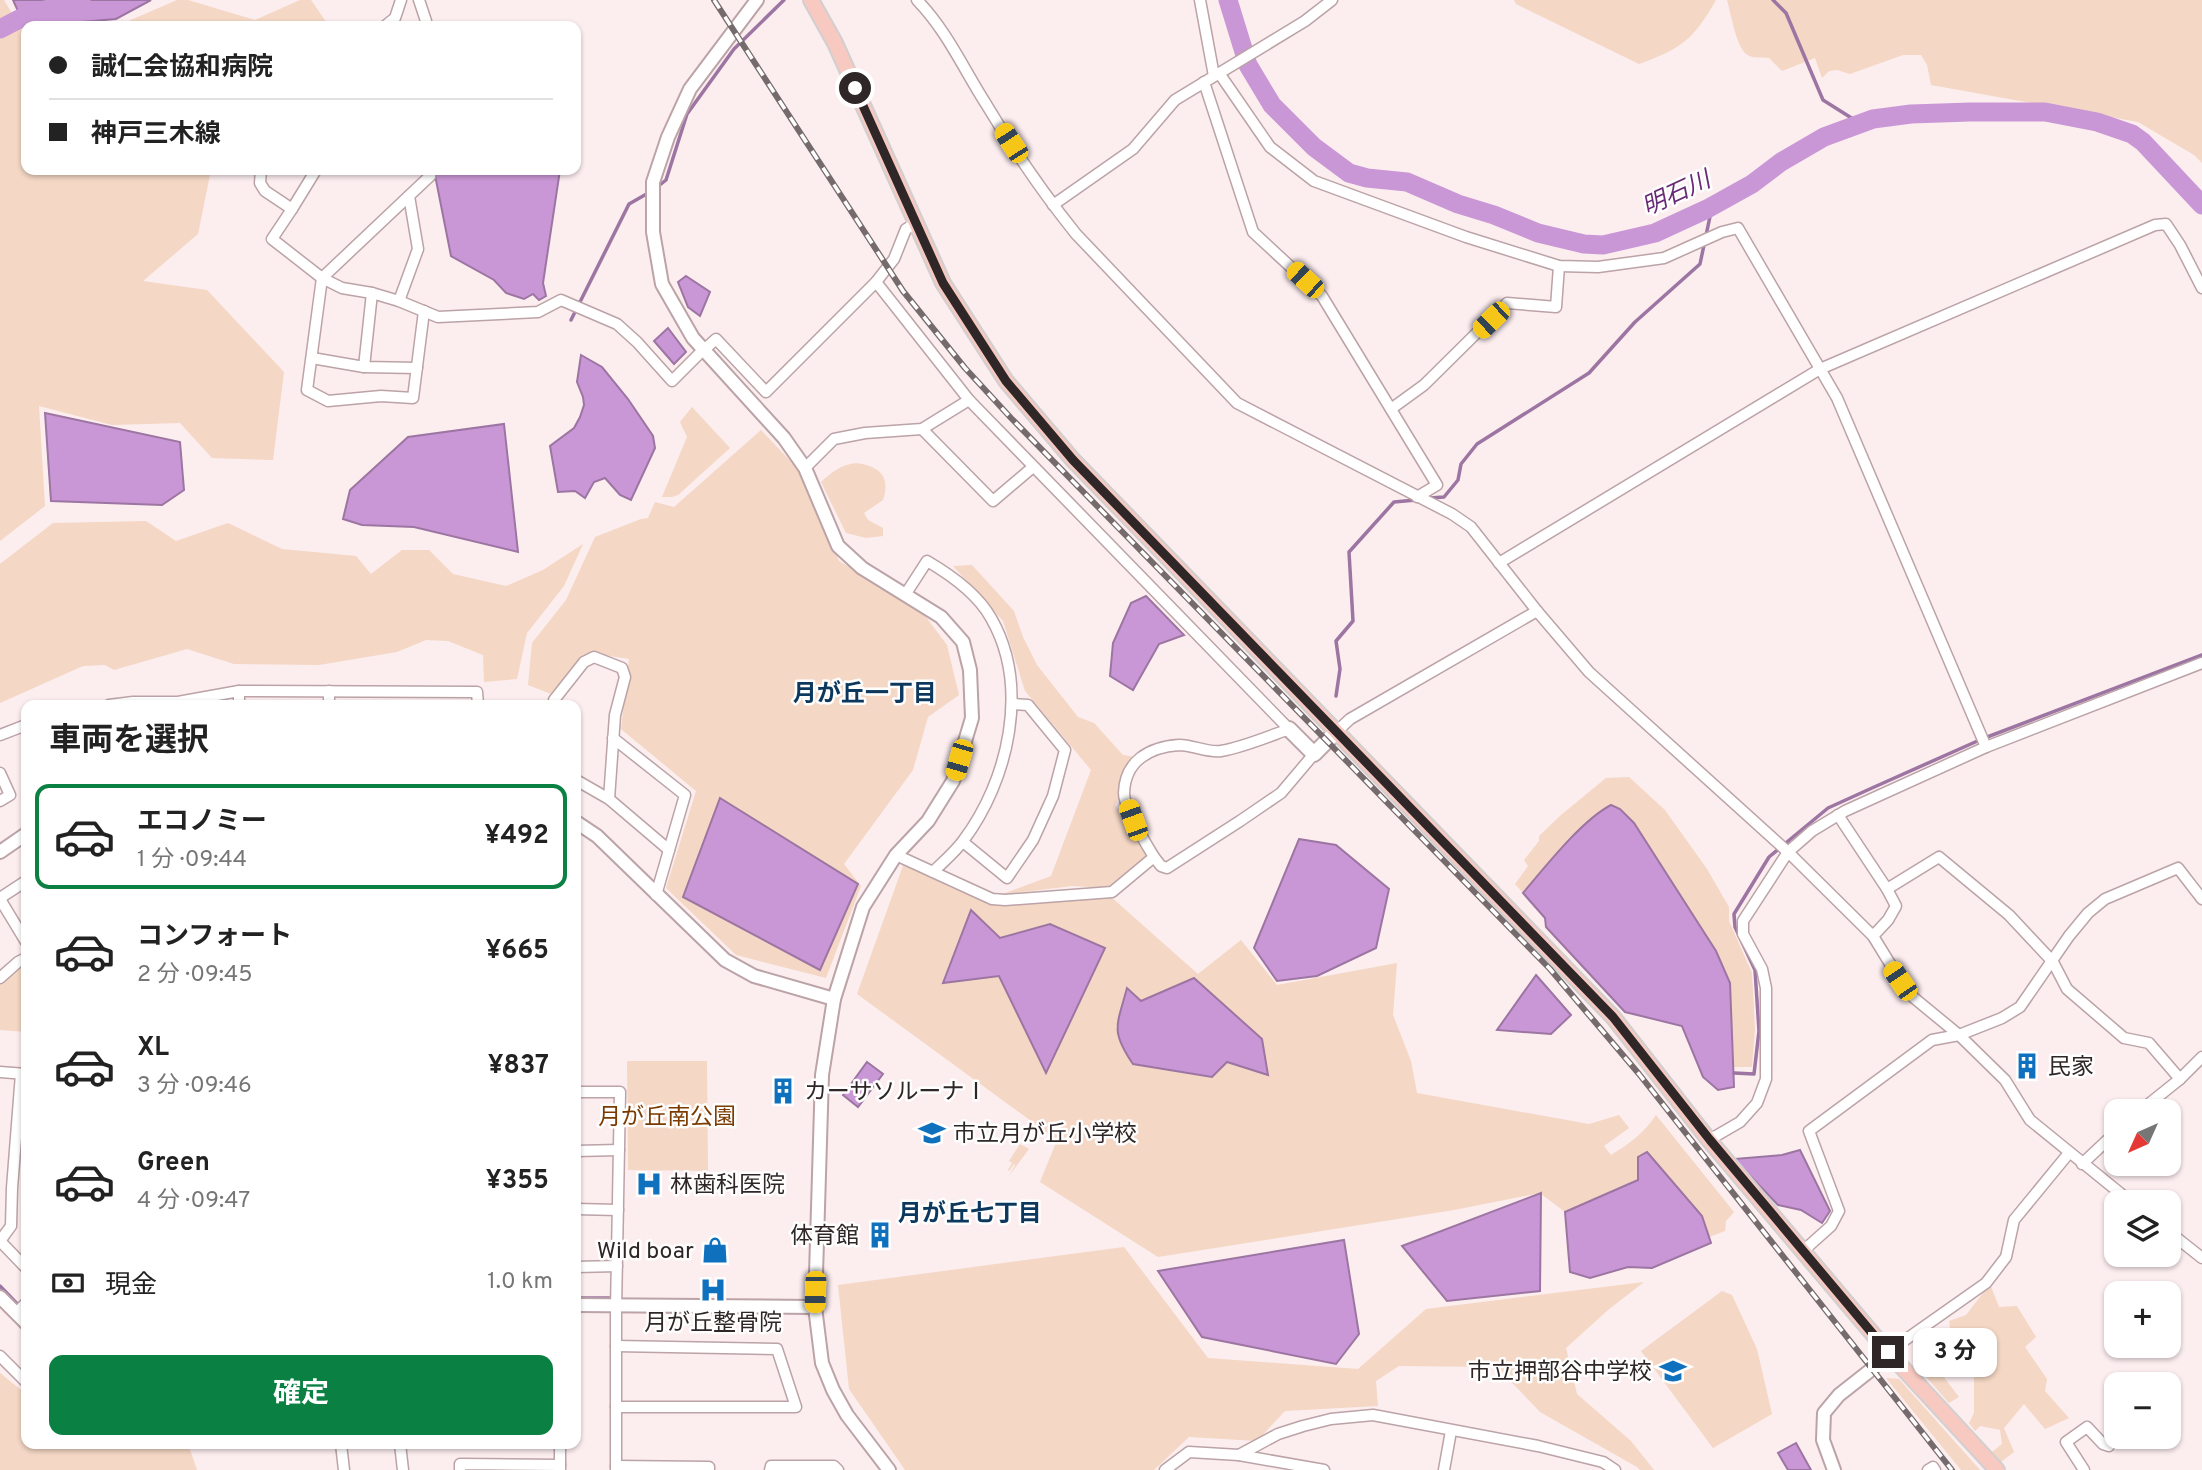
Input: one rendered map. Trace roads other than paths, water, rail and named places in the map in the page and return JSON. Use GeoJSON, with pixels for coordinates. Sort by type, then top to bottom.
{"type":"FeatureCollection","features":[{"type":"Feature","properties":{"kind":"main road"},"geometry":{"type":"LineString","coordinates":[[811,0],[835,43],[943,283],[1006,381],[1082,470],[1613,1017],[1710,1140],[1888,1352],[1997,1470]]}},
{"type":"Feature","properties":{"kind":"main road"},"geometry":{"type":"LineString","coordinates":[[1289,729],[1314,754],[1335,733]]}},
{"type":"Feature","properties":{"kind":"street"},"geometry":{"type":"LineString","coordinates":[[392,21],[401,0]]}},
{"type":"Feature","properties":{"kind":"street"},"geometry":{"type":"LineString","coordinates":[[419,0],[426,21]]}},
{"type":"Feature","properties":{"kind":"street"},"geometry":{"type":"LineString","coordinates":[[757,0],[690,89],[668,137],[653,182],[653,232],[663,284],[703,351],[784,438],[804,468],[838,546],[862,568],[941,617],[963,642],[971,670],[972,718],[953,781],[928,821],[896,855],[863,907],[834,999],[822,1075],[815,1307],[822,1363],[847,1415],[888,1470]]}},
{"type":"Feature","properties":{"kind":"street"},"geometry":{"type":"LineString","coordinates":[[918,0],[950,40],[985,103],[1053,205],[1076,234],[1237,403],[1452,514],[1471,527],[1589,672],[1788,852],[1873,936],[1908,993],[1959,1035],[2005,1080],[2030,1120],[2116,1190]]}},
{"type":"Feature","properties":{"kind":"street"},"geometry":{"type":"LineString","coordinates":[[1200,0],[1217,74],[1270,147],[1314,181],[1466,237],[1559,265],[1598,267],[1664,258],[1722,232],[1738,228],[1837,398],[1986,747]]}},
{"type":"Feature","properties":{"kind":"street"},"geometry":{"type":"LineString","coordinates":[[1053,205],[1133,149],[1175,100],[1305,21],[1332,0]]}},
{"type":"Feature","properties":{"kind":"street"},"geometry":{"type":"LineString","coordinates":[[1204,82],[1253,232],[1322,296],[1437,485],[1417,497]]}},
{"type":"Feature","properties":{"kind":"street"},"geometry":{"type":"LineString","coordinates":[[261,175],[260,183],[265,191],[292,209]]}},
{"type":"Feature","properties":{"kind":"street"},"geometry":{"type":"LineString","coordinates":[[313,175],[272,239],[322,278],[342,288],[399,301],[438,317],[538,312],[561,300],[617,324],[637,342],[671,381],[716,339],[766,392],[877,282],[894,259],[906,229],[916,223]]}},
{"type":"Feature","properties":{"kind":"street"},"geometry":{"type":"LineString","coordinates":[[424,311],[413,398],[381,396],[328,401],[307,390],[322,278],[429,175]]}},
{"type":"Feature","properties":{"kind":"street"},"geometry":{"type":"LineString","coordinates":[[399,301],[418,249],[409,196]]}},
{"type":"Feature","properties":{"kind":"street"},"geometry":{"type":"LineString","coordinates":[[1499,563],[1820,369],[2155,225],[2166,224],[2202,288]]}},
{"type":"Feature","properties":{"kind":"street"},"geometry":{"type":"LineString","coordinates":[[1391,409],[1424,385],[1507,303],[1556,307],[1559,265]]}},
{"type":"Feature","properties":{"kind":"street"},"geometry":{"type":"LineString","coordinates":[[877,282],[969,400],[1289,729],[1258,741],[1219,751],[1182,745],[1157,747],[1130,768],[1124,795],[1133,820],[1161,866],[1167,868],[1280,793],[1314,754]]}},
{"type":"Feature","properties":{"kind":"street"},"geometry":{"type":"LineString","coordinates":[[364,367],[372,293]]}},
{"type":"Feature","properties":{"kind":"street"},"geometry":{"type":"LineString","coordinates":[[312,358],[364,367],[417,368]]}},
{"type":"Feature","properties":{"kind":"street"},"geometry":{"type":"LineString","coordinates":[[804,468],[834,439],[865,433],[922,429],[969,400]]}},
{"type":"Feature","properties":{"kind":"street"},"geometry":{"type":"LineString","coordinates":[[922,429],[993,501],[1033,467]]}},
{"type":"Feature","properties":{"kind":"street"},"geometry":{"type":"LineString","coordinates":[[905,595],[927,562],[967,588],[991,617],[1009,659],[1012,713],[1003,760],[996,780],[988,801],[963,842],[933,872]]}},
{"type":"Feature","properties":{"kind":"street"},"geometry":{"type":"LineString","coordinates":[[1335,733],[1350,719],[1537,611]]}},
{"type":"Feature","properties":{"kind":"street"},"geometry":{"type":"LineString","coordinates":[[554,700],[584,662],[594,657],[622,668],[625,677],[617,705],[609,799]]}},
{"type":"Feature","properties":{"kind":"street"},"geometry":{"type":"LineString","coordinates":[[1710,1140],[1740,1122],[1756,1103],[1766,1079],[1766,988],[1762,970],[1743,933],[1743,921],[1788,852],[1812,831],[1838,815],[1986,747],[2202,663]]}},
{"type":"Feature","properties":{"kind":"street"},"geometry":{"type":"LineString","coordinates":[[239,691],[239,700]]}},
{"type":"Feature","properties":{"kind":"street"},"geometry":{"type":"LineString","coordinates":[[197,700],[239,691],[477,692],[478,700]]}},
{"type":"Feature","properties":{"kind":"street"},"geometry":{"type":"LineString","coordinates":[[330,691],[330,700]]}},
{"type":"Feature","properties":{"kind":"street"},"geometry":{"type":"LineString","coordinates":[[963,842],[1007,878],[1033,840],[1053,796],[1065,750],[1028,705],[1012,704]]}},
{"type":"Feature","properties":{"kind":"street"},"geometry":{"type":"LineString","coordinates":[[1,731],[21,726]]}},
{"type":"Feature","properties":{"kind":"street"},"geometry":{"type":"LineString","coordinates":[[613,738],[685,795],[656,895]]}},
{"type":"Feature","properties":{"kind":"street"},"geometry":{"type":"LineString","coordinates":[[0,773],[10,795],[0,801]]}},
{"type":"Feature","properties":{"kind":"street"},"geometry":{"type":"LineString","coordinates":[[581,783],[609,799],[669,850]]}},
{"type":"Feature","properties":{"kind":"street"},"geometry":{"type":"LineString","coordinates":[[1838,815],[1896,906],[1888,920],[1873,936]]}},
{"type":"Feature","properties":{"kind":"street"},"geometry":{"type":"LineString","coordinates":[[581,825],[597,836],[724,960],[754,976],[834,999]]}},
{"type":"Feature","properties":{"kind":"street"},"geometry":{"type":"LineString","coordinates":[[0,852],[21,837]]}},
{"type":"Feature","properties":{"kind":"street"},"geometry":{"type":"LineString","coordinates":[[896,855],[992,899],[1005,901],[1112,892],[1154,857]]}},
{"type":"Feature","properties":{"kind":"street"},"geometry":{"type":"LineString","coordinates":[[1887,889],[1939,857],[2009,915],[2053,962],[2067,989],[2124,1038],[2149,1043],[2180,1079]]}},
{"type":"Feature","properties":{"kind":"street"},"geometry":{"type":"LineString","coordinates":[[1803,1251],[1831,1226],[1839,1211],[1809,1131],[1932,1040],[1959,1035],[2002,1018],[2020,1007],[2069,936],[2088,913],[2105,899],[2178,868],[2202,899]]}},
{"type":"Feature","properties":{"kind":"street"},"geometry":{"type":"LineString","coordinates":[[21,884],[0,899],[21,934]]}},
{"type":"Feature","properties":{"kind":"street"},"geometry":{"type":"LineString","coordinates":[[0,978],[21,960]]}},
{"type":"Feature","properties":{"kind":"street"},"geometry":{"type":"LineString","coordinates":[[2155,1099],[2202,1057]]}},
{"type":"Feature","properties":{"kind":"street"},"geometry":{"type":"LineString","coordinates":[[0,1072],[21,1074]]}},
{"type":"Feature","properties":{"kind":"street"},"geometry":{"type":"LineString","coordinates":[[581,1092],[620,1092],[616,1468],[709,1466],[709,1470]]}},
{"type":"Feature","properties":{"kind":"street"},"geometry":{"type":"LineString","coordinates":[[21,1109],[11,1226],[0,1241],[21,1263]]}},
{"type":"Feature","properties":{"kind":"street"},"geometry":{"type":"LineString","coordinates":[[2082,1164],[2104,1143]]}},
{"type":"Feature","properties":{"kind":"street"},"geometry":{"type":"LineString","coordinates":[[581,1151],[619,1150]]}},
{"type":"Feature","properties":{"kind":"street"},"geometry":{"type":"LineString","coordinates":[[1834,1470],[1823,1440],[1824,1413],[1839,1395],[1872,1369],[1888,1352],[1986,1283],[2006,1257],[2014,1220],[2068,1153]]}},
{"type":"Feature","properties":{"kind":"street"},"geometry":{"type":"LineString","coordinates":[[581,1209],[618,1210]]}},
{"type":"Feature","properties":{"kind":"street"},"geometry":{"type":"LineString","coordinates":[[2181,1241],[2202,1258]]}},
{"type":"Feature","properties":{"kind":"street"},"geometry":{"type":"LineString","coordinates":[[581,1266],[617,1266]]}},
{"type":"Feature","properties":{"kind":"street"},"geometry":{"type":"LineString","coordinates":[[0,1297],[21,1318]]}},
{"type":"Feature","properties":{"kind":"street"},"geometry":{"type":"LineString","coordinates":[[581,1306],[815,1307]]}},
{"type":"Feature","properties":{"kind":"street"},"geometry":{"type":"LineString","coordinates":[[16,1313],[21,1308]]}},
{"type":"Feature","properties":{"kind":"street"},"geometry":{"type":"LineString","coordinates":[[616,1346],[777,1349],[796,1407],[616,1407]]}},
{"type":"Feature","properties":{"kind":"street"},"geometry":{"type":"LineString","coordinates":[[0,1356],[21,1377]]}},
{"type":"Feature","properties":{"kind":"street"},"geometry":{"type":"LineString","coordinates":[[1239,1455],[1278,1434],[1303,1426],[1331,1419],[1373,1415],[1538,1446],[1603,1462],[1615,1470]]}},
{"type":"Feature","properties":{"kind":"street"},"geometry":{"type":"LineString","coordinates":[[2084,1470],[2066,1442],[2087,1427],[2104,1444]]}},
{"type":"Feature","properties":{"kind":"street"},"geometry":{"type":"LineString","coordinates":[[1444,1470],[1451,1431]]}},
{"type":"Feature","properties":{"kind":"street"},"geometry":{"type":"LineString","coordinates":[[342,1449],[344,1470]]}},
{"type":"Feature","properties":{"kind":"street"},"geometry":{"type":"LineString","coordinates":[[401,1449],[403,1470]]}},
{"type":"Feature","properties":{"kind":"street"},"geometry":{"type":"LineString","coordinates":[[460,1470],[460,1464],[560,1468],[560,1449]]}},
{"type":"Feature","properties":{"kind":"street"},"geometry":{"type":"LineString","coordinates":[[1165,1470],[1189,1452],[1239,1455],[1324,1470]]}},
{"type":"Feature","properties":{"kind":"street"},"geometry":{"type":"LineString","coordinates":[[770,1470],[771,1466],[834,1466],[838,1470]]}},
{"type":"Feature","properties":{"kind":"street"},"geometry":{"type":"LineString","coordinates":[[1928,1470],[1935,1470]]}},
{"type":"Feature","properties":{"kind":"waterway"},"geometry":{"type":"LineString","coordinates":[[0,29],[27,15],[81,0]]}},
{"type":"Feature","properties":{"kind":"waterway"},"geometry":{"type":"LineString","coordinates":[[656,188],[666,180],[687,114],[734,49],[784,0]]}},
{"type":"Feature","properties":{"kind":"waterway","name":"明石川"},"geometry":{"type":"LineString","coordinates":[[1228,0],[1248,65],[1272,105],[1314,147],[1349,173],[1367,178],[1407,182],[1538,233],[1584,244],[1603,245],[1655,233],[1752,184],[1781,162],[1824,137],[1873,119],[1911,114],[2045,112],[2097,122],[2132,134],[2143,142],[2202,205]]}},
{"type":"Feature","properties":{"kind":"waterway"},"geometry":{"type":"LineString","coordinates":[[1773,0],[1786,13],[1823,100],[1861,124]]}},
{"type":"Feature","properties":{"kind":"waterway"},"geometry":{"type":"LineString","coordinates":[[571,320],[629,204],[650,192]]}},
{"type":"Feature","properties":{"kind":"waterway"},"geometry":{"type":"LineString","coordinates":[[1430,498],[1444,497],[1458,480],[1461,464],[1477,444],[1589,373],[1635,322],[1700,264],[1712,207]]}},
{"type":"Feature","properties":{"kind":"waterway"},"geometry":{"type":"LineString","coordinates":[[1336,696],[1340,669],[1336,641],[1353,621],[1349,552],[1394,502],[1416,500]]}},
{"type":"Feature","properties":{"kind":"waterway"},"geometry":{"type":"LineString","coordinates":[[1734,1073],[1754,1074],[1759,1031],[1755,970],[1735,927],[1734,914],[1769,857],[1828,808],[1982,739],[2202,655]]}},
{"type":"Feature","properties":{"kind":"waterway"},"geometry":{"type":"LineString","coordinates":[[0,1286],[21,1308]]}},
{"type":"Feature","properties":{"kind":"waterway"},"geometry":{"type":"LineString","coordinates":[[581,1298],[616,1298]]}},
{"type":"Feature","properties":{"kind":"railway"},"geometry":{"type":"LineString","coordinates":[[714,0],[903,291],[965,368],[1550,969],[1639,1074],[1952,1470]]}},
{"type":"Feature","properties":{"kind":"place","name":"民家"},"geometry":{"type":"Point","coordinates":[2027,1066]}},
{"type":"Feature","properties":{"kind":"place","name":"カーサソルーナⅠ"},"geometry":{"type":"Point","coordinates":[783,1091]}},
{"type":"Feature","properties":{"kind":"place","name":"市立月が丘小学校"},"geometry":{"type":"Point","coordinates":[932,1133]}},
{"type":"Feature","properties":{"kind":"place","name":"林歯科医院"},"geometry":{"type":"Point","coordinates":[649,1184]}},
{"type":"Feature","properties":{"kind":"place","name":"体育館"},"geometry":{"type":"Point","coordinates":[880,1235]}},
{"type":"Feature","properties":{"kind":"place","name":"Wild boar"},"geometry":{"type":"Point","coordinates":[715,1250]}},
{"type":"Feature","properties":{"kind":"place","name":"月が丘整骨院"},"geometry":{"type":"Point","coordinates":[713,1290]}},
{"type":"Feature","properties":{"kind":"place","name":"市立押部谷中学校"},"geometry":{"type":"Point","coordinates":[1673,1371]}},
{"type":"Feature","properties":{"kind":"district","name":"月が丘一丁目"},"geometry":{"type":"Point","coordinates":[865,693]}},
{"type":"Feature","properties":{"kind":"district","name":"月が丘七丁目"},"geometry":{"type":"Point","coordinates":[970,1213]}},
{"type":"Feature","properties":{"kind":"park label","name":"月が丘南公園"},"geometry":{"type":"Point","coordinates":[667,1116]}}]}
